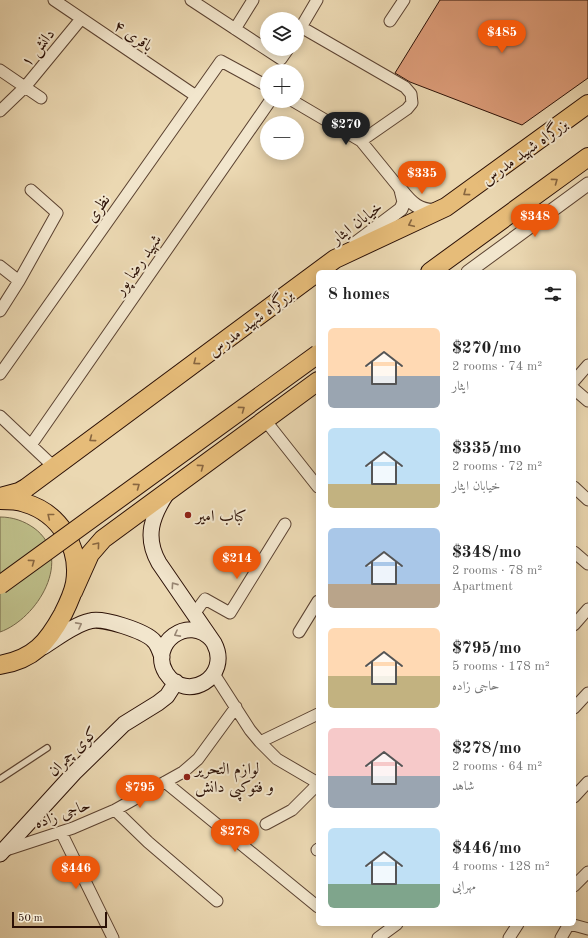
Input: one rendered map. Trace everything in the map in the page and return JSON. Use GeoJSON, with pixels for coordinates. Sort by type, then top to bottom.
{"type":"FeatureCollection","features":[{"type":"Feature","properties":{"kind":"highway","name":"بزرگراه شهید مدرس"},"geometry":{"type":"LineString","coordinates":[[320,270],[335,259],[441,210],[588,104]]}},
{"type":"Feature","properties":{"kind":"highway"},"geometry":{"type":"LineString","coordinates":[[437,270],[474,240],[588,157]]}},
{"type":"Feature","properties":{"kind":"highway","name":"بزرگراه شهید مدرس"},"geometry":{"type":"LineString","coordinates":[[0,498],[24,489],[316,273]]}},
{"type":"Feature","properties":{"kind":"highway"},"geometry":{"type":"LineString","coordinates":[[0,586],[316,355]]}},
{"type":"Feature","properties":{"kind":"highway"},"geometry":{"type":"LineString","coordinates":[[0,665],[16,662],[34,652],[46,642],[52,634],[69,602],[90,554],[98,543],[316,384]]}},
{"type":"Feature","properties":{"kind":"highway"},"geometry":{"type":"LineString","coordinates":[[0,498],[19,501],[34,506],[59,524],[68,537],[75,556],[76,572],[73,592]]}},
{"type":"Feature","properties":{"kind":"main road"},"geometry":{"type":"LineString","coordinates":[[34,652],[77,627],[97,619],[107,621],[150,637],[158,645],[166,672],[176,682],[186,686],[197,686],[214,674],[219,657],[216,646],[159,563],[154,554],[151,543],[150,533],[152,522],[160,504],[169,490]]}},
{"type":"Feature","properties":{"kind":"main road"},"geometry":{"type":"LineString","coordinates":[[162,657],[166,643],[172,636],[180,632],[191,630],[197,631],[205,634],[212,640]]}},
{"type":"Feature","properties":{"kind":"main road","name":"کوی چمران"},"geometry":{"type":"LineString","coordinates":[[1,852],[74,773],[124,724],[158,703],[166,696],[176,682]]}},
{"type":"Feature","properties":{"kind":"street","name":"باقری ۴"},"geometry":{"type":"LineString","coordinates":[[54,0],[196,96]]}},
{"type":"Feature","properties":{"kind":"street"},"geometry":{"type":"LineString","coordinates":[[191,0],[260,45]]}},
{"type":"Feature","properties":{"kind":"street"},"geometry":{"type":"LineString","coordinates":[[235,29],[253,0]]}},
{"type":"Feature","properties":{"kind":"street"},"geometry":{"type":"LineString","coordinates":[[304,22],[317,0]]}},
{"type":"Feature","properties":{"kind":"street"},"geometry":{"type":"LineString","coordinates":[[390,21],[404,0]]}},
{"type":"Feature","properties":{"kind":"street","name":"دانش ۱"},"geometry":{"type":"LineString","coordinates":[[0,111],[25,87],[81,19]]}},
{"type":"Feature","properties":{"kind":"street"},"geometry":{"type":"LineString","coordinates":[[304,34],[405,87],[411,94],[412,103],[407,109],[361,141]]}},
{"type":"Feature","properties":{"kind":"street","name":"نظری"},"geometry":{"type":"LineString","coordinates":[[0,374],[221,61],[260,82]]}},
{"type":"Feature","properties":{"kind":"street"},"geometry":{"type":"LineString","coordinates":[[0,70],[41,98]]}},
{"type":"Feature","properties":{"kind":"street"},"geometry":{"type":"LineString","coordinates":[[304,107],[361,141],[409,200],[422,209],[431,211],[441,210]]}},
{"type":"Feature","properties":{"kind":"street","name":"شهید رضا پور"},"geometry":{"type":"LineString","coordinates":[[31,445],[265,108]]}},
{"type":"Feature","properties":{"kind":"street"},"geometry":{"type":"LineString","coordinates":[[471,270],[588,184]]}},
{"type":"Feature","properties":{"kind":"street"},"geometry":{"type":"LineString","coordinates":[[0,310],[19,281],[57,213],[31,190]]}},
{"type":"Feature","properties":{"kind":"street","name":"خیابان ایثار"},"geometry":{"type":"LineString","coordinates":[[335,259],[400,210],[404,202],[401,190]]}},
{"type":"Feature","properties":{"kind":"street"},"geometry":{"type":"LineString","coordinates":[[0,266],[19,281]]}},
{"type":"Feature","properties":{"kind":"street"},"geometry":{"type":"LineString","coordinates":[[576,379],[588,365]]}},
{"type":"Feature","properties":{"kind":"street"},"geometry":{"type":"LineString","coordinates":[[576,391],[588,401]]}},
{"type":"Feature","properties":{"kind":"street"},"geometry":{"type":"LineString","coordinates":[[0,416],[54,467]]}},
{"type":"Feature","properties":{"kind":"street"},"geometry":{"type":"LineString","coordinates":[[265,420],[316,484]]}},
{"type":"Feature","properties":{"kind":"street"},"geometry":{"type":"LineString","coordinates":[[576,489],[588,500]]}},
{"type":"Feature","properties":{"kind":"street"},"geometry":{"type":"LineString","coordinates":[[194,614],[205,599],[230,613],[285,524]]}},
{"type":"Feature","properties":{"kind":"street"},"geometry":{"type":"LineString","coordinates":[[576,554],[588,564]]}},
{"type":"Feature","properties":{"kind":"street"},"geometry":{"type":"LineString","coordinates":[[299,632],[316,604]]}},
{"type":"Feature","properties":{"kind":"street"},"geometry":{"type":"LineString","coordinates":[[576,623],[588,609]]}},
{"type":"Feature","properties":{"kind":"street"},"geometry":{"type":"LineString","coordinates":[[214,674],[250,730],[260,742],[277,759],[316,783]]}},
{"type":"Feature","properties":{"kind":"street"},"geometry":{"type":"LineString","coordinates":[[576,706],[588,693]]}},
{"type":"Feature","properties":{"kind":"street","name":"حاجی زاده"},"geometry":{"type":"LineString","coordinates":[[1,852],[61,832],[116,810],[183,772],[198,759],[236,707]]}},
{"type":"Feature","properties":{"kind":"street"},"geometry":{"type":"LineString","coordinates":[[260,742],[316,715]]}},
{"type":"Feature","properties":{"kind":"street"},"geometry":{"type":"LineString","coordinates":[[165,782],[316,905]]}},
{"type":"Feature","properties":{"kind":"street"},"geometry":{"type":"LineString","coordinates":[[576,795],[588,782]]}},
{"type":"Feature","properties":{"kind":"street"},"geometry":{"type":"LineString","coordinates":[[266,824],[292,810],[316,786]]}},
{"type":"Feature","properties":{"kind":"street"},"geometry":{"type":"LineString","coordinates":[[116,810],[148,842],[217,901]]}},
{"type":"Feature","properties":{"kind":"street"},"geometry":{"type":"LineString","coordinates":[[61,832],[113,938]]}},
{"type":"Feature","properties":{"kind":"street"},"geometry":{"type":"LineString","coordinates":[[576,884],[588,872]]}},
{"type":"Feature","properties":{"kind":"street"},"geometry":{"type":"LineString","coordinates":[[378,938],[394,926]]}},
{"type":"Feature","properties":{"kind":"street"},"geometry":{"type":"LineString","coordinates":[[509,938],[517,926]]}},
{"type":"Feature","properties":{"kind":"street"},"geometry":{"type":"LineString","coordinates":[[561,938],[568,926]]}},
{"type":"Feature","properties":{"kind":"street"},"geometry":{"type":"LineString","coordinates":[[576,926],[588,929]]}},
{"type":"Feature","properties":{"kind":"lane"},"geometry":{"type":"LineString","coordinates":[[0,779],[47,748]]}},
{"type":"Feature","properties":{"kind":"green space"},"geometry":{"type":"Polygon","coordinates":[[[0,517],[18,520],[34,528],[46,541],[51,555],[51,571],[46,586],[38,601],[27,614],[14,625],[0,632],[0,517]]]}},
{"type":"Feature","properties":{"kind":"building"},"geometry":{"type":"Polygon","coordinates":[[[440,0],[588,0],[588,78],[522,125],[410,82],[395,73],[440,0]]]}},
{"type":"Feature","properties":{"kind":"place","name":"کباب امیر"},"geometry":{"type":"Point","coordinates":[188,515]}},
{"type":"Feature","properties":{"kind":"place","name":"لوازم التحریر و فتوکپی دانش"},"geometry":{"type":"Point","coordinates":[187,777]}}]}
